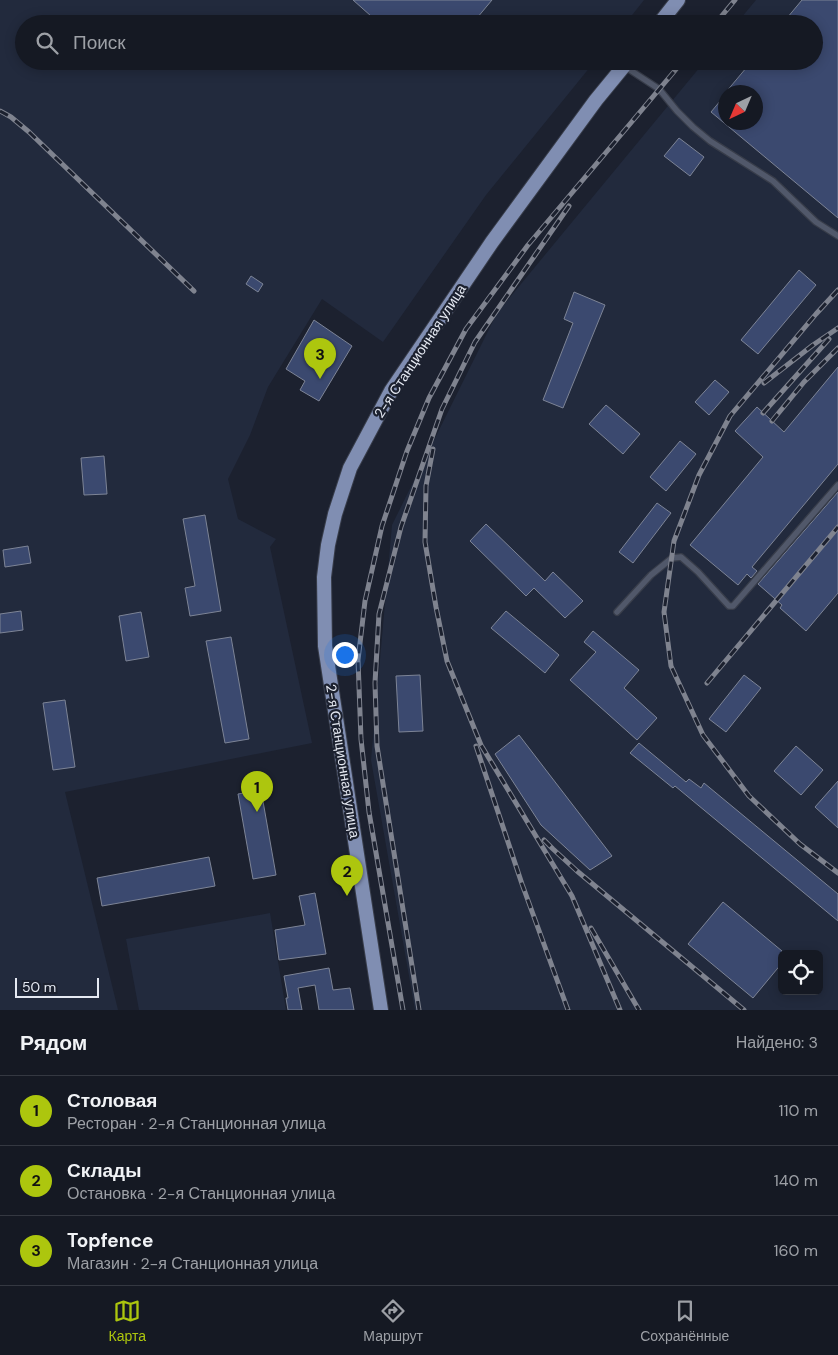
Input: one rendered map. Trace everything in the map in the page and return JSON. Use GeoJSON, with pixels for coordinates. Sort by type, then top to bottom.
{"type":"FeatureCollection","features":[{"type":"Feature","properties":{"kind":"main road"},"geometry":{"type":"LineString","coordinates":[[666,15],[678,0]]}},
{"type":"Feature","properties":{"kind":"main road","name":"2-я Станционная улица"},"geometry":{"type":"LineString","coordinates":[[381,1010],[324,646],[324,578],[328,545],[335,514],[350,468],[391,391],[492,242],[596,100],[621,70]]}},
{"type":"Feature","properties":{"kind":"lane"},"geometry":{"type":"LineString","coordinates":[[634,70],[659,89],[677,111],[710,141],[773,181],[816,222],[838,236]]}},
{"type":"Feature","properties":{"kind":"lane"},"geometry":{"type":"LineString","coordinates":[[617,612],[651,575],[672,558],[681,557],[698,572],[729,606],[734,606],[838,485]]}},
{"type":"Feature","properties":{"kind":"shaded area"},"geometry":{"type":"Polygon","coordinates":[[[0,0],[644,0],[632,15],[15,15],[15,70],[588,70],[486,195],[383,342],[322,299],[268,387],[250,435],[228,479],[238,519],[276,539],[270,547],[312,743],[65,792],[118,1010],[0,1010],[0,0]]]}},
{"type":"Feature","properties":{"kind":"shaded area"},"geometry":{"type":"Polygon","coordinates":[[[756,0],[838,0],[838,1010],[415,1010],[371,760],[392,525],[497,313],[698,70],[823,70],[823,15],[744,15],[756,0]]]}},
{"type":"Feature","properties":{"kind":"shaded area"},"geometry":{"type":"Polygon","coordinates":[[[270,913],[286,1010],[139,1010],[126,939],[270,913]]]}},
{"type":"Feature","properties":{"kind":"building"},"geometry":{"type":"Polygon","coordinates":[[[353,0],[492,0],[480,15],[370,15],[353,0]]]}},
{"type":"Feature","properties":{"kind":"building"},"geometry":{"type":"Polygon","coordinates":[[[802,0],[838,0],[838,218],[733,130],[763,130],[763,85],[732,85],[744,70],[823,70],[823,15],[790,15],[802,0]]]}},
{"type":"Feature","properties":{"kind":"building"},"geometry":{"type":"Polygon","coordinates":[[[718,104],[718,118],[711,112],[718,104]]]}},
{"type":"Feature","properties":{"kind":"building"},"geometry":{"type":"Polygon","coordinates":[[[679,138],[704,157],[690,176],[664,156],[679,138]]]}},
{"type":"Feature","properties":{"kind":"building"},"geometry":{"type":"Polygon","coordinates":[[[799,270],[816,285],[758,354],[741,340],[799,270]]]}},
{"type":"Feature","properties":{"kind":"building"},"geometry":{"type":"Polygon","coordinates":[[[251,276],[263,284],[258,292],[246,284],[251,276]]]}},
{"type":"Feature","properties":{"kind":"building"},"geometry":{"type":"Polygon","coordinates":[[[574,292],[605,305],[563,408],[543,400],[573,323],[564,319],[574,292]]]}},
{"type":"Feature","properties":{"kind":"building"},"geometry":{"type":"Polygon","coordinates":[[[314,320],[352,346],[319,401],[300,390],[305,381],[286,369],[314,320]]]}},
{"type":"Feature","properties":{"kind":"building"},"geometry":{"type":"Polygon","coordinates":[[[838,367],[838,464],[752,567],[757,571],[751,578],[747,574],[738,585],[690,545],[763,457],[735,431],[757,407],[784,432],[838,367]]]}},
{"type":"Feature","properties":{"kind":"building"},"geometry":{"type":"Polygon","coordinates":[[[715,380],[729,392],[709,415],[695,402],[715,380]]]}},
{"type":"Feature","properties":{"kind":"building"},"geometry":{"type":"Polygon","coordinates":[[[606,405],[640,434],[623,454],[589,424],[606,405]]]}},
{"type":"Feature","properties":{"kind":"building"},"geometry":{"type":"Polygon","coordinates":[[[680,441],[696,454],[666,491],[650,477],[680,441]]]}},
{"type":"Feature","properties":{"kind":"building"},"geometry":{"type":"Polygon","coordinates":[[[104,456],[107,494],[84,495],[81,458],[104,456]]]}},
{"type":"Feature","properties":{"kind":"building"},"geometry":{"type":"Polygon","coordinates":[[[838,492],[838,593],[806,631],[780,608],[782,605],[758,584],[838,492]]]}},
{"type":"Feature","properties":{"kind":"building"},"geometry":{"type":"Polygon","coordinates":[[[657,503],[671,513],[633,563],[619,552],[657,503]]]}},
{"type":"Feature","properties":{"kind":"building"},"geometry":{"type":"Polygon","coordinates":[[[205,515],[221,611],[190,616],[185,588],[195,586],[183,519],[205,515]]]}},
{"type":"Feature","properties":{"kind":"building"},"geometry":{"type":"Polygon","coordinates":[[[486,524],[545,581],[553,572],[583,601],[565,618],[534,588],[526,596],[470,541],[486,524]]]}},
{"type":"Feature","properties":{"kind":"building"},"geometry":{"type":"Polygon","coordinates":[[[28,546],[31,563],[5,567],[3,550],[28,546]]]}},
{"type":"Feature","properties":{"kind":"building"},"geometry":{"type":"Polygon","coordinates":[[[21,611],[23,630],[0,633],[0,614],[21,611]]]}},
{"type":"Feature","properties":{"kind":"building"},"geometry":{"type":"Polygon","coordinates":[[[506,611],[559,655],[545,673],[491,628],[506,611]]]}},
{"type":"Feature","properties":{"kind":"building"},"geometry":{"type":"Polygon","coordinates":[[[141,612],[149,657],[126,661],[119,616],[141,612]]]}},
{"type":"Feature","properties":{"kind":"building"},"geometry":{"type":"Polygon","coordinates":[[[593,631],[639,670],[624,688],[657,718],[637,740],[570,680],[596,652],[584,642],[593,631]]]}},
{"type":"Feature","properties":{"kind":"building"},"geometry":{"type":"Polygon","coordinates":[[[231,637],[249,739],[225,743],[206,641],[231,637]]]}},
{"type":"Feature","properties":{"kind":"building"},"geometry":{"type":"Polygon","coordinates":[[[420,675],[423,731],[399,732],[396,676],[420,675]]]}},
{"type":"Feature","properties":{"kind":"building"},"geometry":{"type":"Polygon","coordinates":[[[744,675],[761,688],[726,732],[709,719],[744,675]]]}},
{"type":"Feature","properties":{"kind":"building"},"geometry":{"type":"Polygon","coordinates":[[[65,700],[75,767],[53,770],[43,703],[65,700]]]}},
{"type":"Feature","properties":{"kind":"building"},"geometry":{"type":"Polygon","coordinates":[[[519,735],[612,856],[590,870],[541,825],[495,754],[519,735]]]}},
{"type":"Feature","properties":{"kind":"building"},"geometry":{"type":"Polygon","coordinates":[[[639,743],[686,782],[689,779],[701,788],[704,783],[838,894],[838,921],[675,786],[673,788],[630,753],[639,743]]]}},
{"type":"Feature","properties":{"kind":"building"},"geometry":{"type":"Polygon","coordinates":[[[796,746],[823,770],[801,795],[774,771],[796,746]]]}},
{"type":"Feature","properties":{"kind":"building"},"geometry":{"type":"Polygon","coordinates":[[[838,781],[838,828],[815,807],[838,781]]]}},
{"type":"Feature","properties":{"kind":"building"},"geometry":{"type":"Polygon","coordinates":[[[261,790],[276,875],[253,879],[238,794],[261,790]]]}},
{"type":"Feature","properties":{"kind":"building"},"geometry":{"type":"Polygon","coordinates":[[[209,857],[215,886],[102,906],[97,878],[209,857]]]}},
{"type":"Feature","properties":{"kind":"building"},"geometry":{"type":"Polygon","coordinates":[[[315,893],[326,954],[279,960],[275,930],[305,925],[299,896],[315,893]]]}},
{"type":"Feature","properties":{"kind":"building"},"geometry":{"type":"Polygon","coordinates":[[[723,902],[781,950],[778,950],[778,968],[753,998],[688,944],[723,902]]]}},
{"type":"Feature","properties":{"kind":"building"},"geometry":{"type":"Polygon","coordinates":[[[329,968],[333,990],[350,988],[354,1010],[319,1010],[315,985],[298,988],[302,1010],[288,1010],[284,976],[329,968]]]}},
{"type":"Feature","properties":{"kind":"railway"},"geometry":{"type":"LineString","coordinates":[[722,15],[735,0]]}},
{"type":"Feature","properties":{"kind":"railway"},"geometry":{"type":"LineString","coordinates":[[403,1010],[369,812],[361,739],[358,660],[365,601],[382,526],[407,451],[429,398],[466,329],[528,245],[675,70]]}},
{"type":"Feature","properties":{"kind":"railway"},"geometry":{"type":"LineString","coordinates":[[0,111],[11,117],[29,132],[194,291]]}},
{"type":"Feature","properties":{"kind":"railway"},"geometry":{"type":"LineString","coordinates":[[419,1010],[377,746],[375,683],[379,614],[401,527],[442,409],[475,342],[569,206]]}},
{"type":"Feature","properties":{"kind":"railway"},"geometry":{"type":"LineString","coordinates":[[838,290],[730,416],[699,475],[674,541],[664,612],[671,666],[703,735],[749,796],[800,844],[838,873]]}},
{"type":"Feature","properties":{"kind":"railway"},"geometry":{"type":"LineString","coordinates":[[764,383],[838,328]]}},
{"type":"Feature","properties":{"kind":"railway"},"geometry":{"type":"LineString","coordinates":[[763,413],[829,339]]}},
{"type":"Feature","properties":{"kind":"railway"},"geometry":{"type":"LineString","coordinates":[[772,421],[804,382],[838,348]]}},
{"type":"Feature","properties":{"kind":"railway"},"geometry":{"type":"LineString","coordinates":[[433,449],[426,486],[425,542],[447,661],[481,745],[572,896],[620,1010]]}},
{"type":"Feature","properties":{"kind":"railway"},"geometry":{"type":"LineString","coordinates":[[707,683],[838,527]]}},
{"type":"Feature","properties":{"kind":"railway"},"geometry":{"type":"LineString","coordinates":[[476,746],[522,884],[568,1010]]}},
{"type":"Feature","properties":{"kind":"railway"},"geometry":{"type":"LineString","coordinates":[[544,840],[577,871],[744,1010]]}},
{"type":"Feature","properties":{"kind":"railway"},"geometry":{"type":"LineString","coordinates":[[591,928],[639,1010]]}},
{"type":"Feature","properties":{"kind":"place","name":"Topfence"},"geometry":{"type":"Point","coordinates":[320,379]}},
{"type":"Feature","properties":{"kind":"place","name":"Столовая"},"geometry":{"type":"Point","coordinates":[257,812]}},
{"type":"Feature","properties":{"kind":"place","name":"Склады"},"geometry":{"type":"Point","coordinates":[347,896]}}]}
